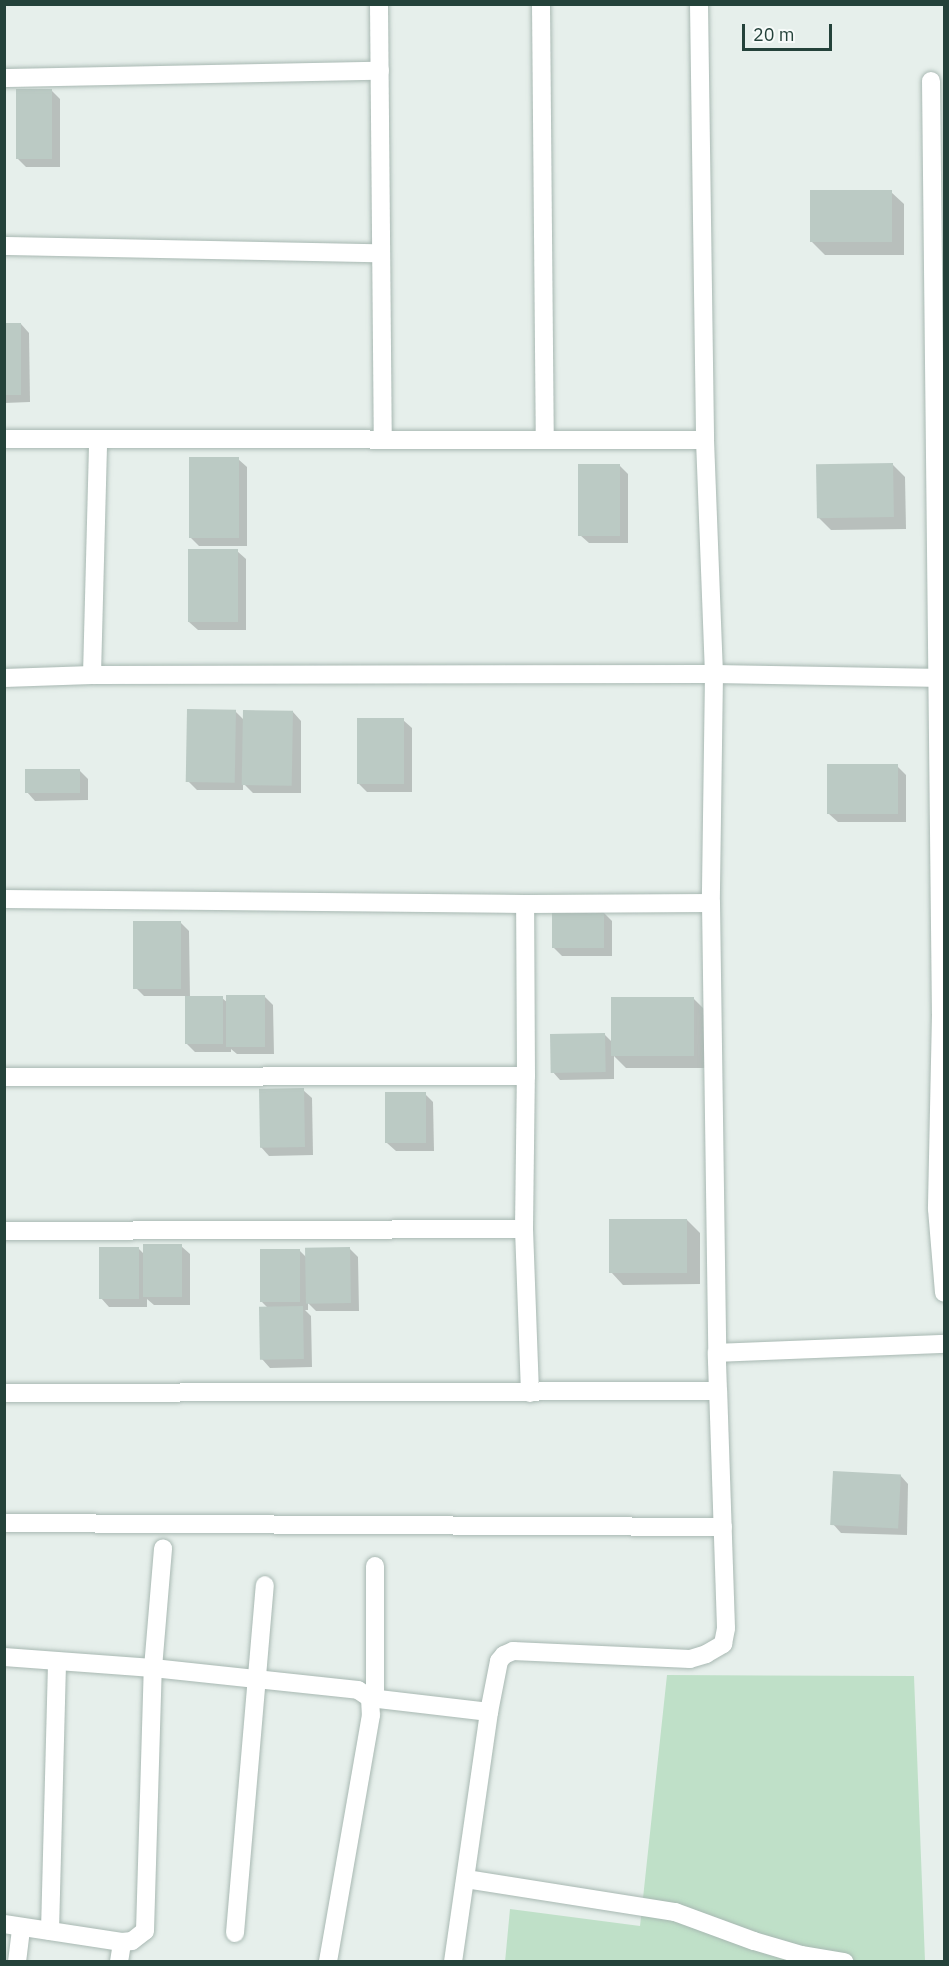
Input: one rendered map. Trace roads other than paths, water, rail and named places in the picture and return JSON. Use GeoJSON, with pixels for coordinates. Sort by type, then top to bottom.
{"type":"FeatureCollection","features":[{"type":"Feature","properties":{"kind":"street"},"geometry":{"type":"LineString","coordinates":[[380,4],[382,438]]}},
{"type":"Feature","properties":{"kind":"street"},"geometry":{"type":"LineString","coordinates":[[541,4],[545,439]]}},
{"type":"Feature","properties":{"kind":"street"},"geometry":{"type":"LineString","coordinates":[[453,1962],[489,1712],[499,1661],[504,1655],[513,1651],[690,1659],[706,1654],[723,1644],[726,1628],[717,1353],[711,903],[714,674],[705,440],[699,4]]}},
{"type":"Feature","properties":{"kind":"street"},"geometry":{"type":"LineString","coordinates":[[4,78],[380,71]]}},
{"type":"Feature","properties":{"kind":"street"},"geometry":{"type":"LineString","coordinates":[[931,81],[941,677],[943,1014],[937,1209],[945,1293]]}},
{"type":"Feature","properties":{"kind":"street"},"geometry":{"type":"LineString","coordinates":[[4,246],[380,253]]}},
{"type":"Feature","properties":{"kind":"street"},"geometry":{"type":"LineString","coordinates":[[4,439],[98,441],[382,438],[705,440]]}},
{"type":"Feature","properties":{"kind":"street"},"geometry":{"type":"LineString","coordinates":[[92,675],[98,441]]}},
{"type":"Feature","properties":{"kind":"street"},"geometry":{"type":"LineString","coordinates":[[4,678],[92,675],[714,674],[941,677]]}},
{"type":"Feature","properties":{"kind":"street"},"geometry":{"type":"LineString","coordinates":[[4,899],[525,904],[711,903]]}},
{"type":"Feature","properties":{"kind":"street"},"geometry":{"type":"LineString","coordinates":[[525,904],[524,1229],[530,1393]]}},
{"type":"Feature","properties":{"kind":"street"},"geometry":{"type":"LineString","coordinates":[[4,1077],[526,1076]]}},
{"type":"Feature","properties":{"kind":"street"},"geometry":{"type":"LineString","coordinates":[[4,1231],[524,1229]]}},
{"type":"Feature","properties":{"kind":"street"},"geometry":{"type":"LineString","coordinates":[[717,1353],[945,1344]]}},
{"type":"Feature","properties":{"kind":"street"},"geometry":{"type":"LineString","coordinates":[[4,1393],[718,1391]]}},
{"type":"Feature","properties":{"kind":"street"},"geometry":{"type":"LineString","coordinates":[[4,1523],[723,1527]]}},
{"type":"Feature","properties":{"kind":"street"},"geometry":{"type":"LineString","coordinates":[[17,1962],[13,1926],[122,1942],[132,1941],[145,1931],[153,1668],[163,1548]]}},
{"type":"Feature","properties":{"kind":"street"},"geometry":{"type":"LineString","coordinates":[[328,1962],[371,1715],[375,1566]]}},
{"type":"Feature","properties":{"kind":"street"},"geometry":{"type":"LineString","coordinates":[[235,1933],[259,1681],[265,1585]]}},
{"type":"Feature","properties":{"kind":"street"},"geometry":{"type":"LineString","coordinates":[[4,1657],[153,1668],[358,1690],[372,1698],[489,1712]]}},
{"type":"Feature","properties":{"kind":"street"},"geometry":{"type":"LineString","coordinates":[[50,1931],[57,1662]]}},
{"type":"Feature","properties":{"kind":"street"},"geometry":{"type":"LineString","coordinates":[[466,1879],[675,1912],[754,1941],[801,1955],[844,1962]]}},
{"type":"Feature","properties":{"kind":"street"},"geometry":{"type":"LineString","coordinates":[[119,1962],[122,1942]]}}]}
